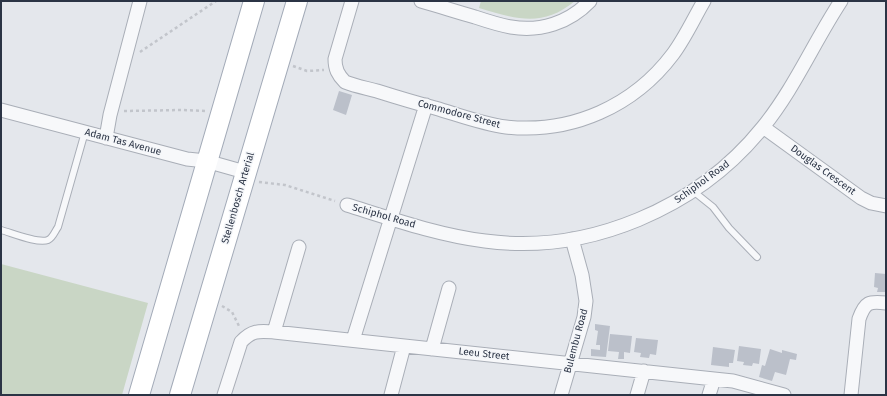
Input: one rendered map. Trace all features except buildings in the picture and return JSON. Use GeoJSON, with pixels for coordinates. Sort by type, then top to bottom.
{"type":"FeatureCollection","features":[{"type":"Feature","properties":{"kind":"main road"},"geometry":{"type":"LineString","coordinates":[[139,395],[206,161],[254,1]]}},
{"type":"Feature","properties":{"kind":"main road","name":"Stellenbosch Arterial"},"geometry":{"type":"LineString","coordinates":[[180,395],[252,177],[296,1]]}},
{"type":"Feature","properties":{"kind":"street"},"geometry":{"type":"LineString","coordinates":[[106,138],[110,115],[140,1]]}},
{"type":"Feature","properties":{"kind":"street"},"geometry":{"type":"LineString","coordinates":[[335,66],[352,1]]}},
{"type":"Feature","properties":{"kind":"street"},"geometry":{"type":"LineString","coordinates":[[421,1],[504,26],[521,29],[544,27],[555,24],[576,13],[590,1]]}},
{"type":"Feature","properties":{"kind":"street","name":"Commodore Street"},"geometry":{"type":"LineString","coordinates":[[335,66],[341,78],[350,84],[488,123],[522,128],[556,126],[590,117],[622,101],[651,79],[674,52],[704,1]]}},
{"type":"Feature","properties":{"kind":"street","name":"Schiphol Road"},"geometry":{"type":"LineString","coordinates":[[347,205],[454,236],[485,242],[526,244],[572,239],[601,233],[635,221],[668,206],[693,191],[731,162],[763,127],[788,92],[825,26],[842,1]]}},
{"type":"Feature","properties":{"kind":"street"},"geometry":{"type":"LineString","coordinates":[[353,340],[426,105]]}},
{"type":"Feature","properties":{"kind":"street","name":"Adam Tas Avenue"},"geometry":{"type":"LineString","coordinates":[[1,110],[187,160],[206,161],[252,177]]}},
{"type":"Feature","properties":{"kind":"street","name":"Douglas Crescent"},"geometry":{"type":"LineString","coordinates":[[763,127],[861,198],[871,203],[886,206]]}},
{"type":"Feature","properties":{"kind":"street","name":"Bulembu Road"},"geometry":{"type":"LineString","coordinates":[[561,395],[584,317],[586,301],[582,275],[572,239]]}},
{"type":"Feature","properties":{"kind":"street"},"geometry":{"type":"LineString","coordinates":[[274,332],[299,247]]}},
{"type":"Feature","properties":{"kind":"street"},"geometry":{"type":"LineString","coordinates":[[432,349],[449,288]]}},
{"type":"Feature","properties":{"kind":"street"},"geometry":{"type":"LineString","coordinates":[[850,395],[859,319],[863,307],[868,303],[886,303]]}},
{"type":"Feature","properties":{"kind":"street","name":"Leeu Street"},"geometry":{"type":"LineString","coordinates":[[246,337],[256,331],[274,332],[714,378],[733,381],[781,395]]}},
{"type":"Feature","properties":{"kind":"street"},"geometry":{"type":"LineString","coordinates":[[224,395],[238,348],[246,337]]}},
{"type":"Feature","properties":{"kind":"street"},"geometry":{"type":"LineString","coordinates":[[391,395],[404,346]]}},
{"type":"Feature","properties":{"kind":"street"},"geometry":{"type":"LineString","coordinates":[[637,395],[644,371]]}},
{"type":"Feature","properties":{"kind":"street"},"geometry":{"type":"LineString","coordinates":[[709,395],[714,378]]}},
{"type":"Feature","properties":{"kind":"lane"},"geometry":{"type":"LineString","coordinates":[[1,230],[37,241],[48,240],[53,235],[58,227],[85,132]]}},
{"type":"Feature","properties":{"kind":"lane"},"geometry":{"type":"LineString","coordinates":[[693,191],[714,208],[729,228],[757,257]]}},
{"type":"Feature","properties":{"kind":"path"},"geometry":{"type":"LineString","coordinates":[[128,47],[138,53],[216,1]]}},
{"type":"Feature","properties":{"kind":"path"},"geometry":{"type":"LineString","coordinates":[[292,66],[307,71],[324,70],[335,66]]}},
{"type":"Feature","properties":{"kind":"path"},"geometry":{"type":"LineString","coordinates":[[110,115],[125,111],[210,111]]}},
{"type":"Feature","properties":{"kind":"path"},"geometry":{"type":"LineString","coordinates":[[252,177],[347,205]]}},
{"type":"Feature","properties":{"kind":"path"},"geometry":{"type":"LineString","coordinates":[[222,306],[232,312],[246,337]]}},
{"type":"Feature","properties":{"kind":"green space"},"geometry":{"type":"Polygon","coordinates":[[[481,1],[575,1],[563,10],[551,15],[529,19],[517,18],[479,8],[481,1]]]}},
{"type":"Feature","properties":{"kind":"green space"},"geometry":{"type":"Polygon","coordinates":[[[1,264],[148,303],[122,395],[1,395],[1,264]]]}}]}
